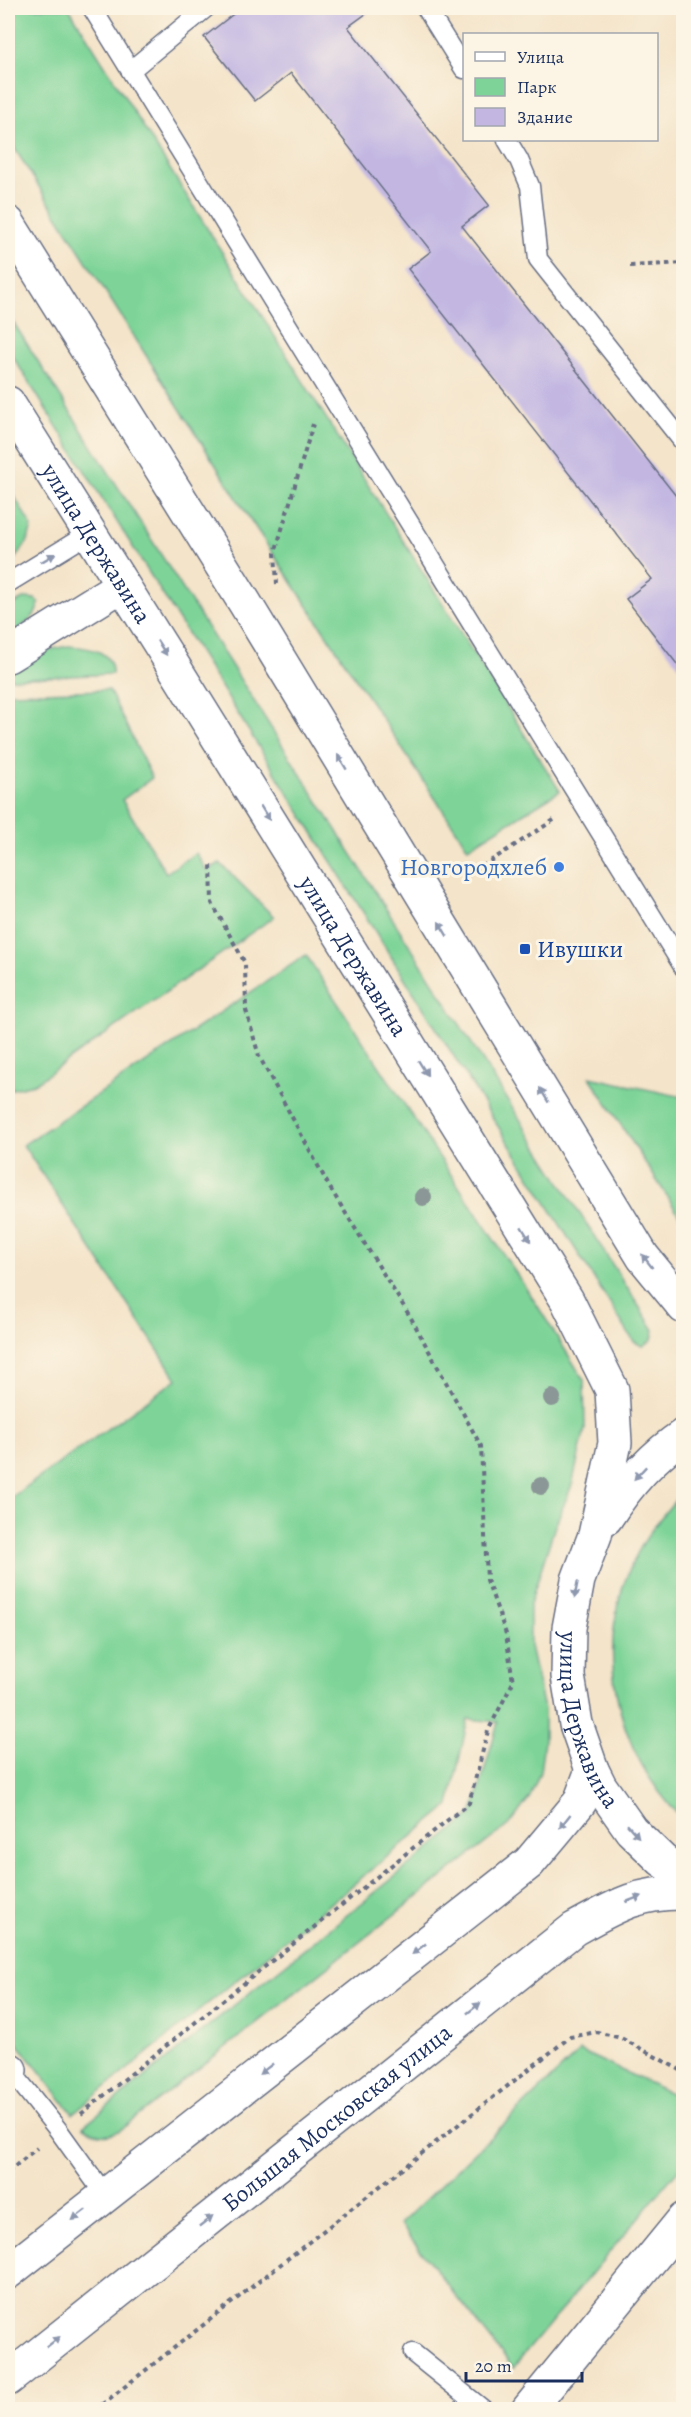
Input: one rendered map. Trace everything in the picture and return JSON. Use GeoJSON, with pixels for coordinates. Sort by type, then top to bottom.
{"type":"FeatureCollection","features":[{"type":"Feature","properties":{"kind":"main road"},"geometry":{"type":"LineString","coordinates":[[8,223],[245,603],[643,1257],[684,1307]]}},
{"type":"Feature","properties":{"kind":"main road","name":"улица Державина"},"geometry":{"type":"LineString","coordinates":[[8,403],[567,1300],[612,1390],[615,1443],[595,1535],[578,1580],[574,1599],[569,1628],[568,1676],[576,1724],[600,1786],[631,1830],[662,1860],[684,1876]]}},
{"type":"Feature","properties":{"kind":"main road"},"geometry":{"type":"LineString","coordinates":[[8,656],[122,585]]}},
{"type":"Feature","properties":{"kind":"main road","name":"улица Державина"},"geometry":{"type":"LineString","coordinates":[[595,1535],[624,1490],[660,1451],[684,1435]]}},
{"type":"Feature","properties":{"kind":"main road"},"geometry":{"type":"LineString","coordinates":[[8,2272],[528,1863],[580,1802],[592,1770]]}},
{"type":"Feature","properties":{"kind":"main road","name":"Большая Московская улица"},"geometry":{"type":"LineString","coordinates":[[8,2379],[574,1929],[619,1904],[645,1895],[684,1893]]}},
{"type":"Feature","properties":{"kind":"main road"},"geometry":{"type":"LineString","coordinates":[[528,2409],[684,2218]]}},
{"type":"Feature","properties":{"kind":"lane"},"geometry":{"type":"LineString","coordinates":[[92,8],[684,968]]}},
{"type":"Feature","properties":{"kind":"lane"},"geometry":{"type":"LineString","coordinates":[[131,70],[206,8]]}},
{"type":"Feature","properties":{"kind":"lane"},"geometry":{"type":"LineString","coordinates":[[426,8],[463,66]]}},
{"type":"Feature","properties":{"kind":"lane"},"geometry":{"type":"LineString","coordinates":[[508,141],[530,186],[538,260],[684,443]]}},
{"type":"Feature","properties":{"kind":"lane"},"geometry":{"type":"LineString","coordinates":[[8,583],[88,534]]}},
{"type":"Feature","properties":{"kind":"lane"},"geometry":{"type":"LineString","coordinates":[[8,2070],[59,2131],[105,2195]]}},
{"type":"Feature","properties":{"kind":"lane"},"geometry":{"type":"LineString","coordinates":[[412,2353],[484,2409]]}},
{"type":"Feature","properties":{"kind":"path"},"geometry":{"type":"LineString","coordinates":[[144,8],[149,15]]}},
{"type":"Feature","properties":{"kind":"path"},"geometry":{"type":"LineString","coordinates":[[630,266],[684,264]]}},
{"type":"Feature","properties":{"kind":"path"},"geometry":{"type":"LineString","coordinates":[[277,585],[275,553],[325,384]]}},
{"type":"Feature","properties":{"kind":"path"},"geometry":{"type":"LineString","coordinates":[[467,876],[582,802]]}},
{"type":"Feature","properties":{"kind":"path"},"geometry":{"type":"LineString","coordinates":[[8,2172],[469,1803],[488,1731],[513,1682],[506,1634],[487,1580],[481,1446],[411,1318],[330,1188],[259,1056],[246,1010],[245,963],[212,903],[211,862]]}},
{"type":"Feature","properties":{"kind":"path"},"geometry":{"type":"LineString","coordinates":[[95,2409],[570,2037],[597,2032],[621,2038],[684,2072]]}},
{"type":"Feature","properties":{"kind":"green space"},"geometry":{"type":"Polygon","coordinates":[[[8,8],[69,8],[560,791],[468,848],[248,516],[8,138],[8,8]]]}},
{"type":"Feature","properties":{"kind":"green space"},"geometry":{"type":"Polygon","coordinates":[[[8,314],[654,1330],[652,1340],[643,1346],[634,1342],[8,349],[8,314]]]}},
{"type":"Feature","properties":{"kind":"green space"},"geometry":{"type":"Polygon","coordinates":[[[8,485],[32,527],[27,543],[8,567],[8,485]]]}},
{"type":"Feature","properties":{"kind":"green space"},"geometry":{"type":"Polygon","coordinates":[[[25,598],[35,599],[39,603],[35,614],[8,636],[8,607],[25,598]]]}},
{"type":"Feature","properties":{"kind":"green space"},"geometry":{"type":"Polygon","coordinates":[[[68,646],[98,651],[108,659],[112,674],[8,679],[8,673],[43,651],[68,646]]]}},
{"type":"Feature","properties":{"kind":"green space"},"geometry":{"type":"Polygon","coordinates":[[[109,690],[152,778],[122,800],[166,873],[196,853],[207,871],[220,863],[274,917],[34,1084],[8,1090],[8,693],[109,690]]]}},
{"type":"Feature","properties":{"kind":"green space"},"geometry":{"type":"Polygon","coordinates":[[[306,955],[584,1380],[585,1429],[572,1485],[555,1526],[530,1604],[530,1646],[544,1709],[544,1741],[540,1772],[530,1797],[511,1823],[119,2131],[101,2134],[83,2126],[472,1815],[498,1722],[468,1719],[449,1806],[73,2114],[8,2031],[8,1500],[177,1379],[23,1145],[306,955]]]}},
{"type":"Feature","properties":{"kind":"green space"},"geometry":{"type":"Polygon","coordinates":[[[590,1077],[683,1097],[683,1221],[590,1077]]]}},
{"type":"Feature","properties":{"kind":"green space"},"geometry":{"type":"Polygon","coordinates":[[[683,1492],[683,1819],[659,1792],[640,1762],[626,1729],[616,1694],[613,1658],[615,1623],[623,1588],[637,1554],[664,1514],[683,1492]]]}},
{"type":"Feature","properties":{"kind":"green space"},"geometry":{"type":"Polygon","coordinates":[[[580,2051],[683,2099],[683,2164],[513,2368],[400,2224],[580,2051]]]}},
{"type":"Feature","properties":{"kind":"building"},"geometry":{"type":"Polygon","coordinates":[[[241,8],[374,8],[348,27],[489,205],[462,226],[684,506],[684,554],[679,557],[684,563],[684,673],[626,599],[652,579],[408,269],[431,251],[291,73],[255,101],[204,37],[241,8]]]}},
{"type":"Feature","properties":{"kind":"place","name":"Новгородхлеб"},"geometry":{"type":"Point","coordinates":[559,867]}},
{"type":"Feature","properties":{"kind":"place","name":"Ивушки"},"geometry":{"type":"Point","coordinates":[525,949]}}]}
